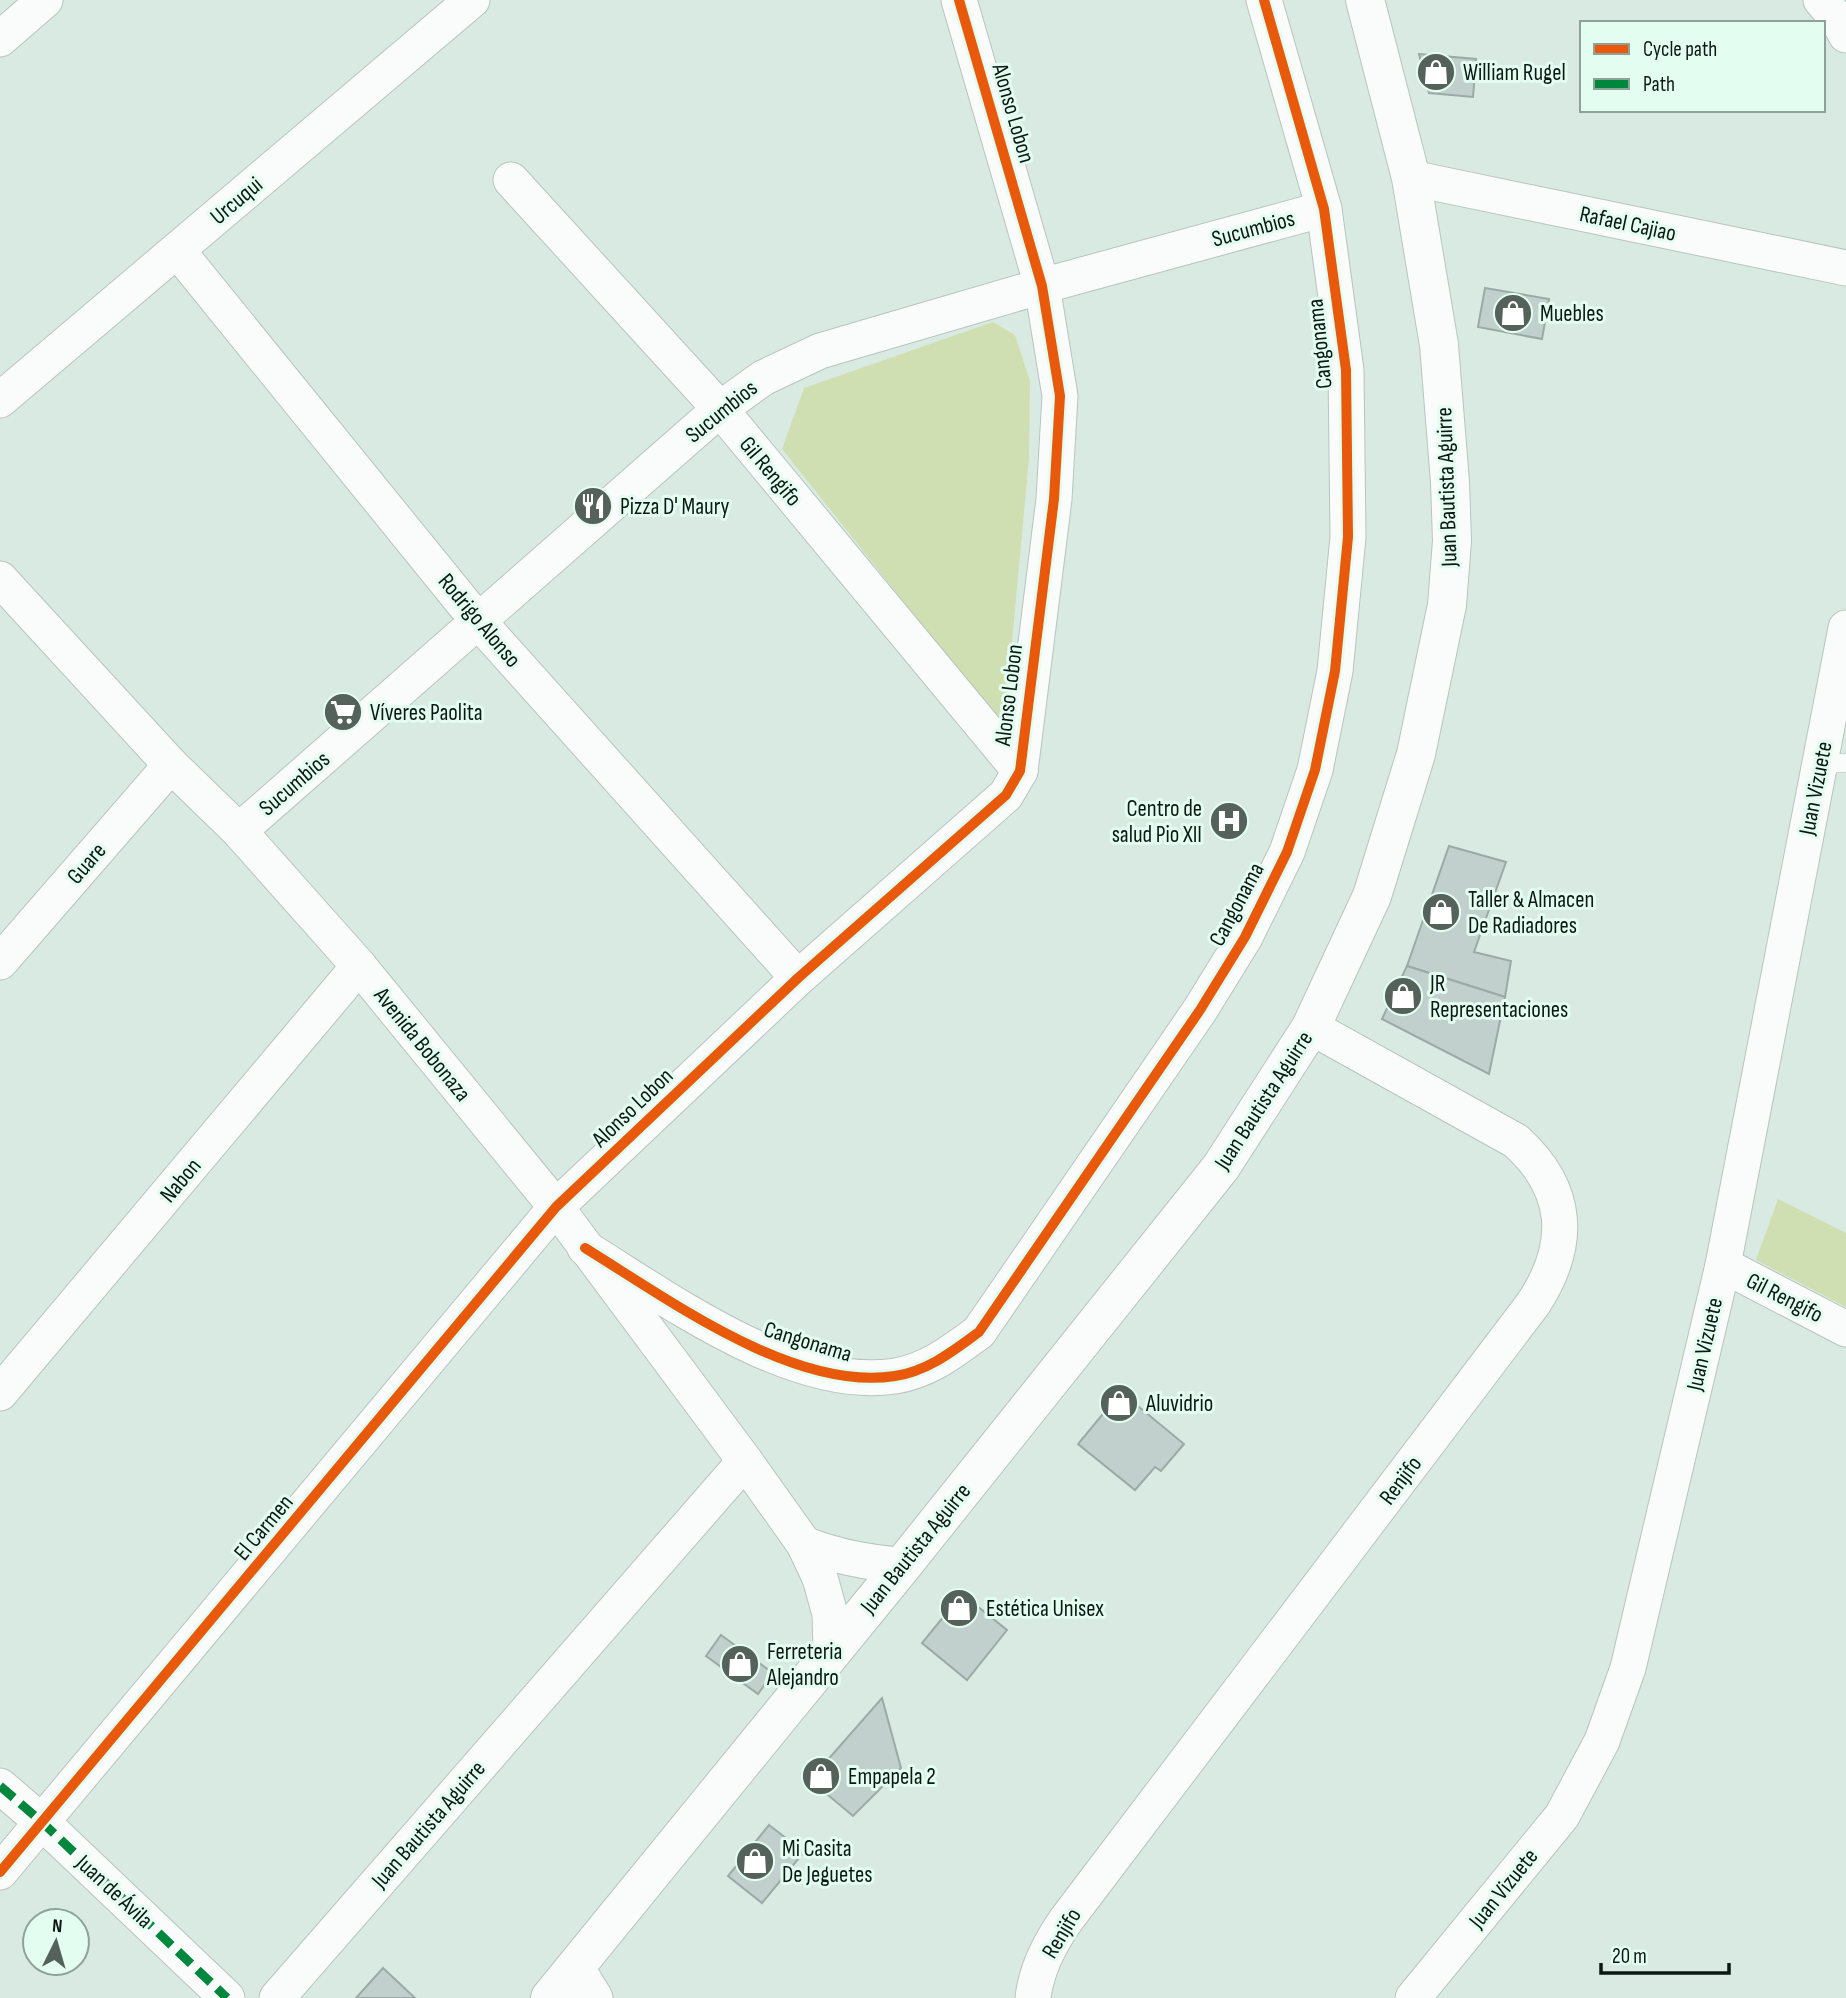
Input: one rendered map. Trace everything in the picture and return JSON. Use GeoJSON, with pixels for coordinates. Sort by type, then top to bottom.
{"type":"FeatureCollection","features":[{"type":"Feature","properties":{"kind":"main road","name":"Juan Bautista Aguirre"},"geometry":{"type":"LineString","coordinates":[[550,1998],[585,1982],[831,1651],[1221,1167],[1311,1027],[1372,896],[1416,754],[1447,605],[1452,541],[1439,345],[1411,178],[1365,0]]}},
{"type":"Feature","properties":{"kind":"street"},"geometry":{"type":"LineString","coordinates":[[0,39],[45,0]]}},
{"type":"Feature","properties":{"kind":"street","name":"Urcuqui"},"geometry":{"type":"LineString","coordinates":[[0,400],[472,0]]}},
{"type":"Feature","properties":{"kind":"street","name":"Alonso Lobon"},"geometry":{"type":"LineString","coordinates":[[556,1207],[798,978],[1006,795],[1020,771],[1054,499],[1060,396],[1042,286],[959,0]]}},
{"type":"Feature","properties":{"kind":"street","name":"Cangonama"},"geometry":{"type":"LineString","coordinates":[[585,1248],[735,1339],[770,1355],[850,1378],[895,1376],[938,1362],[979,1332],[1200,1010],[1245,936],[1287,852],[1315,770],[1335,671],[1348,537],[1346,370],[1324,209],[1264,0]]}},
{"type":"Feature","properties":{"kind":"street"},"geometry":{"type":"LineString","coordinates":[[1821,0],[1846,35]]}},
{"type":"Feature","properties":{"kind":"street","name":"Rafael Cajiao"},"geometry":{"type":"LineString","coordinates":[[1411,178],[1846,268]]}},
{"type":"Feature","properties":{"kind":"street","name":"Gil Rengifo"},"geometry":{"type":"LineString","coordinates":[[511,180],[720,409],[1020,771]]}},
{"type":"Feature","properties":{"kind":"street","name":"Sucumbios"},"geometry":{"type":"LineString","coordinates":[[239,831],[720,409],[763,377],[820,351],[1042,286],[1324,209]]}},
{"type":"Feature","properties":{"kind":"street","name":"Rodrigo Alonso"},"geometry":{"type":"LineString","coordinates":[[177,250],[478,621],[798,978]]}},
{"type":"Feature","properties":{"kind":"street","name":"Avenida Bobonaza"},"geometry":{"type":"LineString","coordinates":[[0,579],[171,765],[239,831],[359,966],[556,1207],[804,1544],[820,1578],[830,1614],[831,1651]]}},
{"type":"Feature","properties":{"kind":"street","name":"Juan Vizuete"},"geometry":{"type":"LineString","coordinates":[[1413,1998],[1562,1816],[1602,1741],[1628,1668],[1723,1265],[1833,764],[1846,628]]}},
{"type":"Feature","properties":{"kind":"street","name":"Guare"},"geometry":{"type":"LineString","coordinates":[[0,962],[171,765]]}},
{"type":"Feature","properties":{"kind":"street","name":"Nabon"},"geometry":{"type":"LineString","coordinates":[[0,1393],[359,966]]}},
{"type":"Feature","properties":{"kind":"street","name":"Renjifo"},"geometry":{"type":"LineString","coordinates":[[1033,1998],[1042,1964],[1054,1937],[1066,1920],[1533,1304],[1547,1284],[1556,1263],[1560,1218],[1555,1195],[1544,1172],[1531,1154],[1516,1141],[1311,1027]]}},
{"type":"Feature","properties":{"kind":"street","name":"El Carmen"},"geometry":{"type":"LineString","coordinates":[[0,1872],[556,1207]]}},
{"type":"Feature","properties":{"kind":"street","name":"Gil Rengifo"},"geometry":{"type":"LineString","coordinates":[[1723,1265],[1846,1329]]}},
{"type":"Feature","properties":{"kind":"street","name":"Juan Bautista Aguirre"},"geometry":{"type":"LineString","coordinates":[[277,1998],[745,1461]]}},
{"type":"Feature","properties":{"kind":"street"},"geometry":{"type":"LineString","coordinates":[[804,1544],[835,1556],[868,1563],[902,1565]]}},
{"type":"Feature","properties":{"kind":"street","name":"Juan de Ávila"},"geometry":{"type":"LineString","coordinates":[[0,1786],[43,1823],[227,1998]]}},
{"type":"Feature","properties":{"kind":"green space"},"geometry":{"type":"Polygon","coordinates":[[[993,322],[1015,335],[1030,381],[1029,459],[1004,728],[782,449],[804,388],[993,322]]]}},
{"type":"Feature","properties":{"kind":"green space"},"geometry":{"type":"Polygon","coordinates":[[[1778,1199],[1846,1233],[1846,1307],[1756,1260],[1778,1199]]]}},
{"type":"Feature","properties":{"kind":"building"},"geometry":{"type":"Polygon","coordinates":[[[1419,54],[1476,59],[1473,97],[1429,93],[1419,54]]]}},
{"type":"Feature","properties":{"kind":"building","name":"Muebles"},"geometry":{"type":"Polygon","coordinates":[[[1485,288],[1549,299],[1542,339],[1478,327],[1485,288]]]}},
{"type":"Feature","properties":{"kind":"building"},"geometry":{"type":"Polygon","coordinates":[[[1449,846],[1506,862],[1474,952],[1511,961],[1505,997],[1407,966],[1449,846]]]}},
{"type":"Feature","properties":{"kind":"building"},"geometry":{"type":"Polygon","coordinates":[[[1407,966],[1505,997],[1489,1074],[1382,1019],[1407,966]]]}},
{"type":"Feature","properties":{"kind":"building"},"geometry":{"type":"Polygon","coordinates":[[[1121,1392],[1184,1444],[1161,1471],[1155,1467],[1135,1490],[1078,1444],[1121,1392]]]}},
{"type":"Feature","properties":{"kind":"building"},"geometry":{"type":"Polygon","coordinates":[[[962,1594],[1007,1630],[967,1680],[922,1643],[962,1594]]]}},
{"type":"Feature","properties":{"kind":"building","name":"Ferreteria Alejandro"},"geometry":{"type":"Polygon","coordinates":[[[721,1635],[773,1673],[758,1694],[706,1656],[721,1635]]]}},
{"type":"Feature","properties":{"kind":"building"},"geometry":{"type":"Polygon","coordinates":[[[882,1698],[901,1768],[853,1816],[810,1780],[882,1698]]]}},
{"type":"Feature","properties":{"kind":"building"},"geometry":{"type":"Polygon","coordinates":[[[769,1825],[804,1852],[762,1903],[728,1876],[769,1825]]]}},
{"type":"Feature","properties":{"kind":"building"},"geometry":{"type":"Polygon","coordinates":[[[383,1968],[415,1998],[356,1998],[383,1968]]]}},
{"type":"Feature","properties":{"kind":"marked path"},"geometry":{"type":"LineString","coordinates":[[0,1786],[43,1823],[227,1998]]}},
{"type":"Feature","properties":{"kind":"cycle path"},"geometry":{"type":"LineString","coordinates":[[0,1872],[556,1207],[798,978],[1006,795],[1020,771],[1054,499],[1060,396],[1042,286],[959,0]]}},
{"type":"Feature","properties":{"kind":"cycle path"},"geometry":{"type":"LineString","coordinates":[[585,1248],[693,1315],[774,1356],[816,1370],[856,1377],[895,1376],[929,1365],[979,1332],[1200,1010],[1245,937],[1287,852],[1315,770],[1335,671],[1348,537],[1346,370],[1324,209],[1264,0]]}},
{"type":"Feature","properties":{"kind":"place","name":"William Rugel"},"geometry":{"type":"Point","coordinates":[1436,72]}},
{"type":"Feature","properties":{"kind":"place","name":"Muebles"},"geometry":{"type":"Point","coordinates":[1513,313]}},
{"type":"Feature","properties":{"kind":"place","name":"Pizza D' Maury"},"geometry":{"type":"Point","coordinates":[593,506]}},
{"type":"Feature","properties":{"kind":"place","name":"Víveres Paolita"},"geometry":{"type":"Point","coordinates":[343,712]}},
{"type":"Feature","properties":{"kind":"place","name":"Centro de salud Pio XII"},"geometry":{"type":"Point","coordinates":[1229,821]}},
{"type":"Feature","properties":{"kind":"place","name":"Taller & Almacen De Radiadores"},"geometry":{"type":"Point","coordinates":[1441,912]}},
{"type":"Feature","properties":{"kind":"place","name":"JR Representaciones"},"geometry":{"type":"Point","coordinates":[1403,996]}},
{"type":"Feature","properties":{"kind":"place","name":"Aluvidrio"},"geometry":{"type":"Point","coordinates":[1119,1403]}},
{"type":"Feature","properties":{"kind":"place","name":"Estética Unisex"},"geometry":{"type":"Point","coordinates":[959,1608]}},
{"type":"Feature","properties":{"kind":"place","name":"Ferreteria Alejandro"},"geometry":{"type":"Point","coordinates":[740,1664]}},
{"type":"Feature","properties":{"kind":"place","name":"Empapela 2"},"geometry":{"type":"Point","coordinates":[821,1776]}},
{"type":"Feature","properties":{"kind":"place","name":"Mi Casita De Jeguetes"},"geometry":{"type":"Point","coordinates":[755,1861]}}]}
